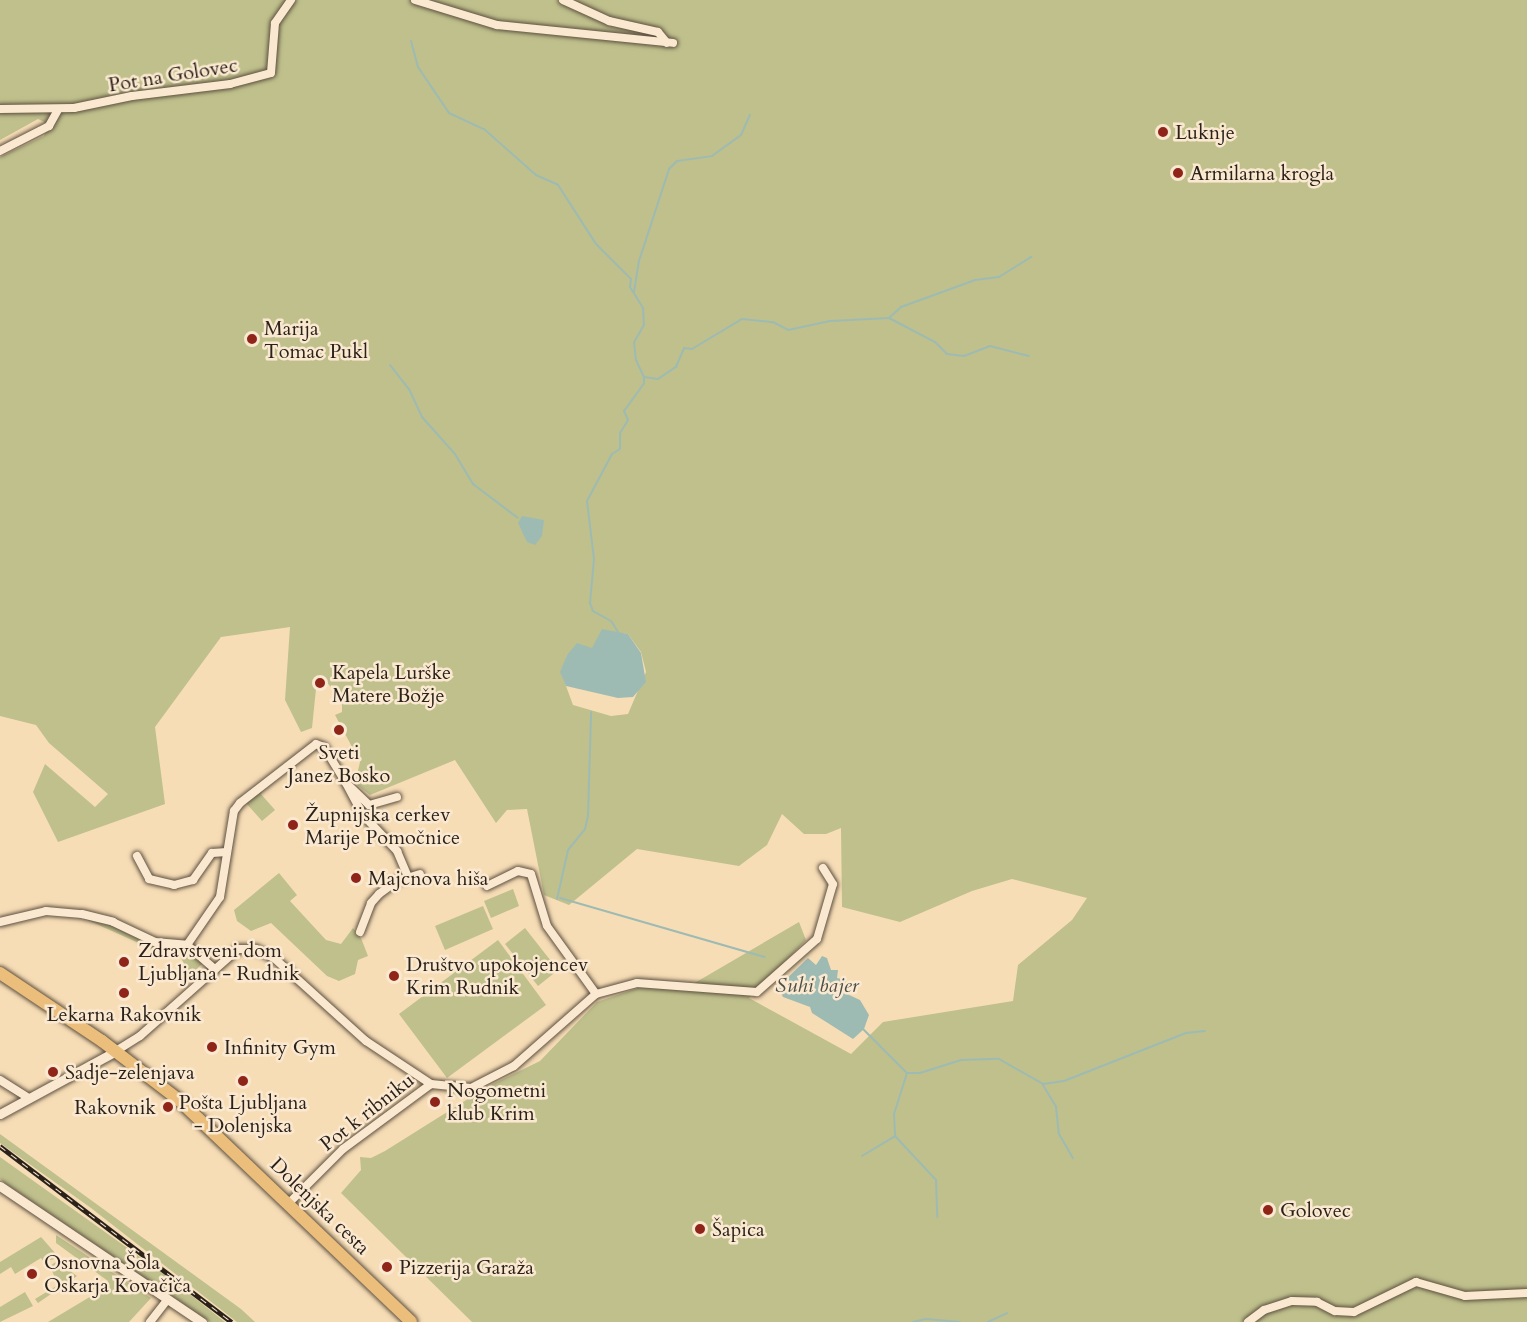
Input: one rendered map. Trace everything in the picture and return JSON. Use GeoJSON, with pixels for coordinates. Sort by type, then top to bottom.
{"type":"FeatureCollection","features":[{"type":"Feature","properties":{"kind":"main road","name":"Dolenjska cesta"},"geometry":{"type":"LineString","coordinates":[[0,973],[116,1051],[179,1100],[411,1322]]}},
{"type":"Feature","properties":{"kind":"street","name":"Pot na Golovec"},"geometry":{"type":"LineString","coordinates":[[0,109],[58,110],[230,84],[271,74],[275,23],[291,0]]}},
{"type":"Feature","properties":{"kind":"street"},"geometry":{"type":"LineString","coordinates":[[415,0],[489,24],[670,43],[658,32],[609,21],[563,0]]}},
{"type":"Feature","properties":{"kind":"street"},"geometry":{"type":"LineString","coordinates":[[0,151],[49,126],[58,110]]}},
{"type":"Feature","properties":{"kind":"street"},"geometry":{"type":"LineString","coordinates":[[187,945],[220,897],[236,807],[309,747],[324,747],[363,816],[397,851],[408,877]]}},
{"type":"Feature","properties":{"kind":"street"},"geometry":{"type":"LineString","coordinates":[[346,783],[369,805],[397,797]]}},
{"type":"Feature","properties":{"kind":"street"},"geometry":{"type":"LineString","coordinates":[[137,856],[148,879],[174,885],[193,880],[212,853],[227,852]]}},
{"type":"Feature","properties":{"kind":"street","name":"Pot k ribniku"},"geometry":{"type":"LineString","coordinates":[[289,1203],[343,1149],[431,1084],[463,1088],[488,1081],[539,1047],[596,994],[637,982],[757,992],[817,939],[833,884],[823,868]]}},
{"type":"Feature","properties":{"kind":"street"},"geometry":{"type":"LineString","coordinates":[[487,886],[518,871],[531,874],[547,926],[596,994]]}},
{"type":"Feature","properties":{"kind":"street"},"geometry":{"type":"LineString","coordinates":[[360,932],[371,903],[387,887],[420,874]]}},
{"type":"Feature","properties":{"kind":"street"},"geometry":{"type":"LineString","coordinates":[[0,922],[46,910],[82,914],[113,922],[155,942],[187,945],[215,969]]}},
{"type":"Feature","properties":{"kind":"street"},"geometry":{"type":"LineString","coordinates":[[0,1114],[141,1036],[238,949],[264,951],[343,1023],[431,1084]]}},
{"type":"Feature","properties":{"kind":"street"},"geometry":{"type":"LineString","coordinates":[[0,1080],[29,1098]]}},
{"type":"Feature","properties":{"kind":"street"},"geometry":{"type":"LineString","coordinates":[[0,1186],[202,1322]]}},
{"type":"Feature","properties":{"kind":"street"},"geometry":{"type":"LineString","coordinates":[[1248,1322],[1264,1310],[1299,1301],[1317,1302],[1344,1313],[1354,1312],[1416,1282],[1465,1296],[1527,1293]]}},
{"type":"Feature","properties":{"kind":"street"},"geometry":{"type":"LineString","coordinates":[[150,1322],[168,1299]]}},
{"type":"Feature","properties":{"kind":"green space"},"geometry":{"type":"Polygon","coordinates":[[[0,0],[1527,0],[1527,1322],[472,1322],[341,1193],[361,1170],[360,1157],[371,1158],[385,1151],[487,1087],[540,1061],[597,1002],[641,987],[686,988],[799,922],[806,940],[749,998],[851,1054],[883,1022],[1013,1001],[1018,965],[1072,920],[1087,898],[1012,879],[972,891],[900,922],[842,907],[841,828],[826,834],[804,834],[782,814],[767,845],[739,866],[637,849],[569,905],[544,895],[527,809],[507,810],[496,823],[455,760],[370,795],[355,783],[360,762],[335,715],[342,712],[342,700],[323,678],[317,679],[312,728],[301,732],[285,700],[290,627],[221,637],[155,727],[165,804],[58,842],[33,792],[45,764],[95,807],[108,794],[49,743],[36,725],[0,716],[0,157],[44,136],[49,124],[38,119],[0,140],[0,0]],[[610,632],[592,649],[567,655],[562,675],[573,705],[611,716],[628,714],[646,672],[641,652],[628,634],[610,632]]]}},
{"type":"Feature","properties":{"kind":"green space"},"geometry":{"type":"Polygon","coordinates":[[[264,788],[261,794],[275,810],[262,821],[246,803],[264,788]]]}},
{"type":"Feature","properties":{"kind":"green space"},"geometry":{"type":"Polygon","coordinates":[[[279,873],[297,895],[290,901],[326,940],[341,944],[353,928],[361,938],[368,956],[358,960],[355,974],[339,981],[327,976],[271,923],[251,931],[237,921],[234,910],[279,873]]]}},
{"type":"Feature","properties":{"kind":"green space"},"geometry":{"type":"Polygon","coordinates":[[[513,889],[519,906],[491,918],[484,901],[513,889]]]}},
{"type":"Feature","properties":{"kind":"green space"},"geometry":{"type":"Polygon","coordinates":[[[483,906],[493,929],[445,950],[435,926],[483,906]]]}},
{"type":"Feature","properties":{"kind":"green space"},"geometry":{"type":"Polygon","coordinates":[[[83,918],[112,925],[158,946],[187,951],[203,963],[184,981],[178,971],[185,965],[179,955],[173,957],[173,950],[152,949],[83,918]]]}},
{"type":"Feature","properties":{"kind":"green space"},"geometry":{"type":"Polygon","coordinates":[[[525,928],[558,970],[538,986],[505,944],[525,928]]]}},
{"type":"Feature","properties":{"kind":"green space"},"geometry":{"type":"Polygon","coordinates":[[[498,940],[546,1005],[447,1078],[399,1014],[498,940]]]}},
{"type":"Feature","properties":{"kind":"green space"},"geometry":{"type":"Polygon","coordinates":[[[0,1134],[241,1309],[255,1322],[237,1322],[91,1208],[0,1143],[0,1134]]]}},
{"type":"Feature","properties":{"kind":"green space"},"geometry":{"type":"Polygon","coordinates":[[[0,1157],[168,1277],[225,1322],[210,1322],[9,1186],[0,1179],[0,1157]]]}},
{"type":"Feature","properties":{"kind":"green space"},"geometry":{"type":"Polygon","coordinates":[[[56,1235],[151,1298],[129,1322],[48,1322],[93,1295],[85,1282],[100,1292],[108,1281],[56,1243],[56,1235]]]}},
{"type":"Feature","properties":{"kind":"green space"},"geometry":{"type":"Polygon","coordinates":[[[41,1237],[56,1254],[54,1259],[44,1262],[41,1258],[15,1274],[11,1267],[0,1274],[0,1262],[41,1237]]]}},
{"type":"Feature","properties":{"kind":"green space"},"geometry":{"type":"Polygon","coordinates":[[[57,1261],[77,1276],[38,1303],[35,1299],[58,1285],[50,1266],[57,1261]]]}},
{"type":"Feature","properties":{"kind":"green space"},"geometry":{"type":"Polygon","coordinates":[[[25,1292],[33,1306],[0,1322],[0,1307],[25,1292]]]}},
{"type":"Feature","properties":{"kind":"water"},"geometry":{"type":"Polygon","coordinates":[[[522,516],[544,520],[542,536],[535,545],[527,542],[518,523],[522,516]]]}},
{"type":"Feature","properties":{"kind":"water"},"geometry":{"type":"Polygon","coordinates":[[[602,629],[628,634],[641,653],[646,682],[633,697],[618,698],[566,686],[560,672],[567,655],[577,643],[592,648],[602,629]]]}},
{"type":"Feature","properties":{"kind":"water","name":"Suhi bajer"},"geometry":{"type":"Polygon","coordinates":[[[822,956],[827,958],[831,970],[838,970],[837,978],[846,980],[847,994],[860,1000],[869,1015],[864,1029],[853,1039],[812,1013],[810,1007],[783,997],[778,987],[808,958],[816,965],[822,956]]]}},
{"type":"Feature","properties":{"kind":"waterway"},"geometry":{"type":"LineString","coordinates":[[411,41],[418,67],[449,113],[484,129],[536,175],[558,185],[596,244],[631,279],[630,287],[643,308],[644,325],[634,342],[636,360],[644,377]]}},
{"type":"Feature","properties":{"kind":"waterway"},"geometry":{"type":"LineString","coordinates":[[634,292],[639,261],[669,169],[677,161],[712,156],[741,135],[750,115]]}},
{"type":"Feature","properties":{"kind":"waterway"},"geometry":{"type":"LineString","coordinates":[[890,317],[901,307],[975,280],[999,277],[1031,257]]}},
{"type":"Feature","properties":{"kind":"waterway"},"geometry":{"type":"LineString","coordinates":[[618,632],[611,621],[593,611],[590,603],[594,559],[587,501],[612,454],[620,449],[620,433],[628,420],[624,411],[644,383],[644,377],[658,379],[676,367],[684,348],[692,349],[742,319],[773,322],[788,330],[830,321],[889,318],[935,342],[947,354],[964,356],[990,346],[1029,356]]}},
{"type":"Feature","properties":{"kind":"waterway"},"geometry":{"type":"LineString","coordinates":[[390,365],[409,389],[422,417],[455,454],[473,484],[518,518]]}},
{"type":"Feature","properties":{"kind":"waterway"},"geometry":{"type":"LineString","coordinates":[[557,899],[568,850],[585,829],[588,816],[591,712]]}},
{"type":"Feature","properties":{"kind":"waterway"},"geometry":{"type":"LineString","coordinates":[[560,898],[765,957]]}},
{"type":"Feature","properties":{"kind":"waterway"},"geometry":{"type":"LineString","coordinates":[[861,1027],[907,1073],[920,1073],[961,1060],[999,1059],[1043,1084],[1064,1081],[1186,1033],[1205,1031]]}},
{"type":"Feature","properties":{"kind":"waterway"},"geometry":{"type":"LineString","coordinates":[[907,1073],[894,1114],[895,1136],[936,1180],[937,1217]]}},
{"type":"Feature","properties":{"kind":"waterway"},"geometry":{"type":"LineString","coordinates":[[1043,1085],[1056,1107],[1059,1134],[1073,1158]]}},
{"type":"Feature","properties":{"kind":"waterway"},"geometry":{"type":"LineString","coordinates":[[862,1156],[895,1136]]}},
{"type":"Feature","properties":{"kind":"waterway"},"geometry":{"type":"LineString","coordinates":[[988,1322],[1007,1313]]}},
{"type":"Feature","properties":{"kind":"waterway"},"geometry":{"type":"LineString","coordinates":[[913,1322],[926,1319],[960,1322]]}},
{"type":"Feature","properties":{"kind":"railway"},"geometry":{"type":"LineString","coordinates":[[0,1146],[232,1322]]}},
{"type":"Feature","properties":{"kind":"place","name":"Luknje"},"geometry":{"type":"Point","coordinates":[1163,132]}},
{"type":"Feature","properties":{"kind":"place","name":"Armilarna krogla"},"geometry":{"type":"Point","coordinates":[1178,173]}},
{"type":"Feature","properties":{"kind":"place","name":"Marija Tomac Pukl"},"geometry":{"type":"Point","coordinates":[252,339]}},
{"type":"Feature","properties":{"kind":"place","name":"Kapela Lurške Matere Božje"},"geometry":{"type":"Point","coordinates":[320,683]}},
{"type":"Feature","properties":{"kind":"place","name":"Sveti Janez Bosko"},"geometry":{"type":"Point","coordinates":[339,730]}},
{"type":"Feature","properties":{"kind":"place","name":"Župnijska cerkev Marije Pomočnice"},"geometry":{"type":"Point","coordinates":[293,825]}},
{"type":"Feature","properties":{"kind":"place","name":"Majcnova hiša"},"geometry":{"type":"Point","coordinates":[356,878]}},
{"type":"Feature","properties":{"kind":"place","name":"Zdravstveni dom Ljubljana - Rudnik"},"geometry":{"type":"Point","coordinates":[124,962]}},
{"type":"Feature","properties":{"kind":"place","name":"Društvo upokojencev Krim Rudnik"},"geometry":{"type":"Point","coordinates":[394,976]}},
{"type":"Feature","properties":{"kind":"place","name":"Lekarna Rakovnik"},"geometry":{"type":"Point","coordinates":[124,993]}},
{"type":"Feature","properties":{"kind":"place","name":"Infinity Gym"},"geometry":{"type":"Point","coordinates":[212,1047]}},
{"type":"Feature","properties":{"kind":"place","name":"Sadje-zelenjava"},"geometry":{"type":"Point","coordinates":[53,1072]}},
{"type":"Feature","properties":{"kind":"place","name":"Pošta Ljubljana - Dolenjska"},"geometry":{"type":"Point","coordinates":[243,1081]}},
{"type":"Feature","properties":{"kind":"place","name":"Nogometni klub Krim"},"geometry":{"type":"Point","coordinates":[435,1102]}},
{"type":"Feature","properties":{"kind":"place","name":"Rakovnik"},"geometry":{"type":"Point","coordinates":[168,1107]}},
{"type":"Feature","properties":{"kind":"place","name":"Golovec"},"geometry":{"type":"Point","coordinates":[1268,1210]}},
{"type":"Feature","properties":{"kind":"place","name":"Šapica"},"geometry":{"type":"Point","coordinates":[700,1229]}},
{"type":"Feature","properties":{"kind":"place","name":"Pizzerija Garaža"},"geometry":{"type":"Point","coordinates":[387,1267]}},
{"type":"Feature","properties":{"kind":"place","name":"Osnovna Šola Oskarja Kovačiča"},"geometry":{"type":"Point","coordinates":[32,1274]}}]}
